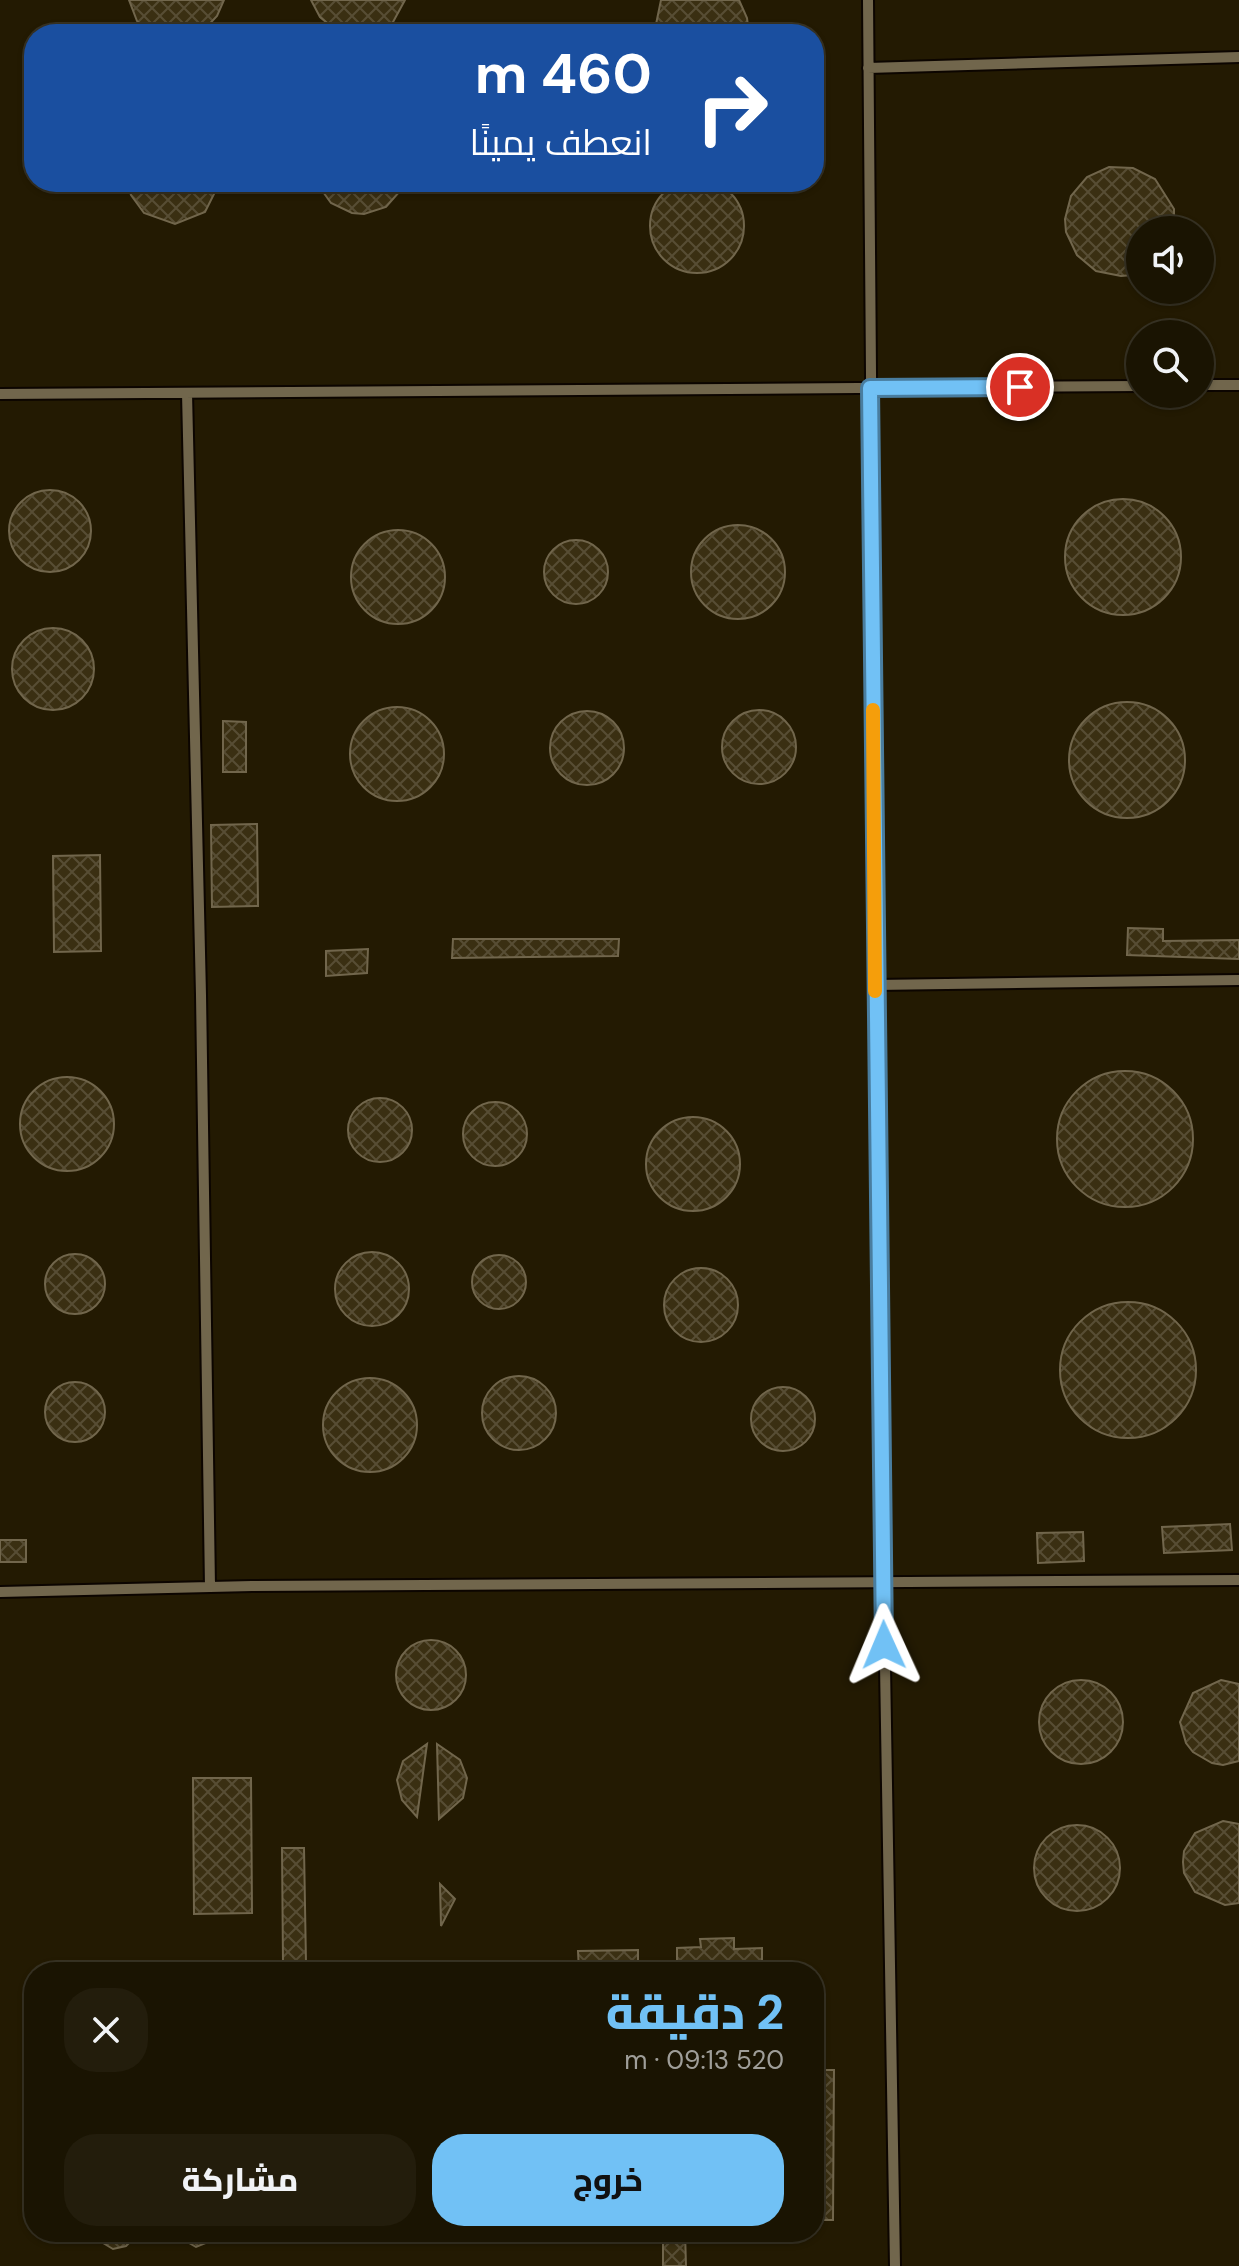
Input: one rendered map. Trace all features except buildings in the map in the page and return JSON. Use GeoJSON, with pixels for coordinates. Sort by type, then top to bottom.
{"type":"FeatureCollection","features":[{"type":"Feature","properties":{"kind":"lane"},"geometry":{"type":"LineString","coordinates":[[868,0],[875,985],[895,2266]]}},
{"type":"Feature","properties":{"kind":"lane"},"geometry":{"type":"LineString","coordinates":[[868,68],[1239,57]]}},
{"type":"Feature","properties":{"kind":"lane"},"geometry":{"type":"LineString","coordinates":[[1214,385],[1239,385]]}},
{"type":"Feature","properties":{"kind":"lane"},"geometry":{"type":"LineString","coordinates":[[0,394],[1126,386]]}},
{"type":"Feature","properties":{"kind":"lane"},"geometry":{"type":"LineString","coordinates":[[187,393],[201,995],[210,1587]]}},
{"type":"Feature","properties":{"kind":"lane"},"geometry":{"type":"LineString","coordinates":[[875,985],[1239,980]]}},
{"type":"Feature","properties":{"kind":"lane"},"geometry":{"type":"LineString","coordinates":[[0,1592],[210,1587],[1239,1580]]}},
{"type":"Feature","properties":{"kind":"slow traffic"},"geometry":{"type":"LineString","coordinates":[[873,710],[875,991]]}},
{"type":"Feature","properties":{"kind":"route"},"geometry":{"type":"LineString","coordinates":[[884,1645],[870,388],[1020,387]]}}]}
